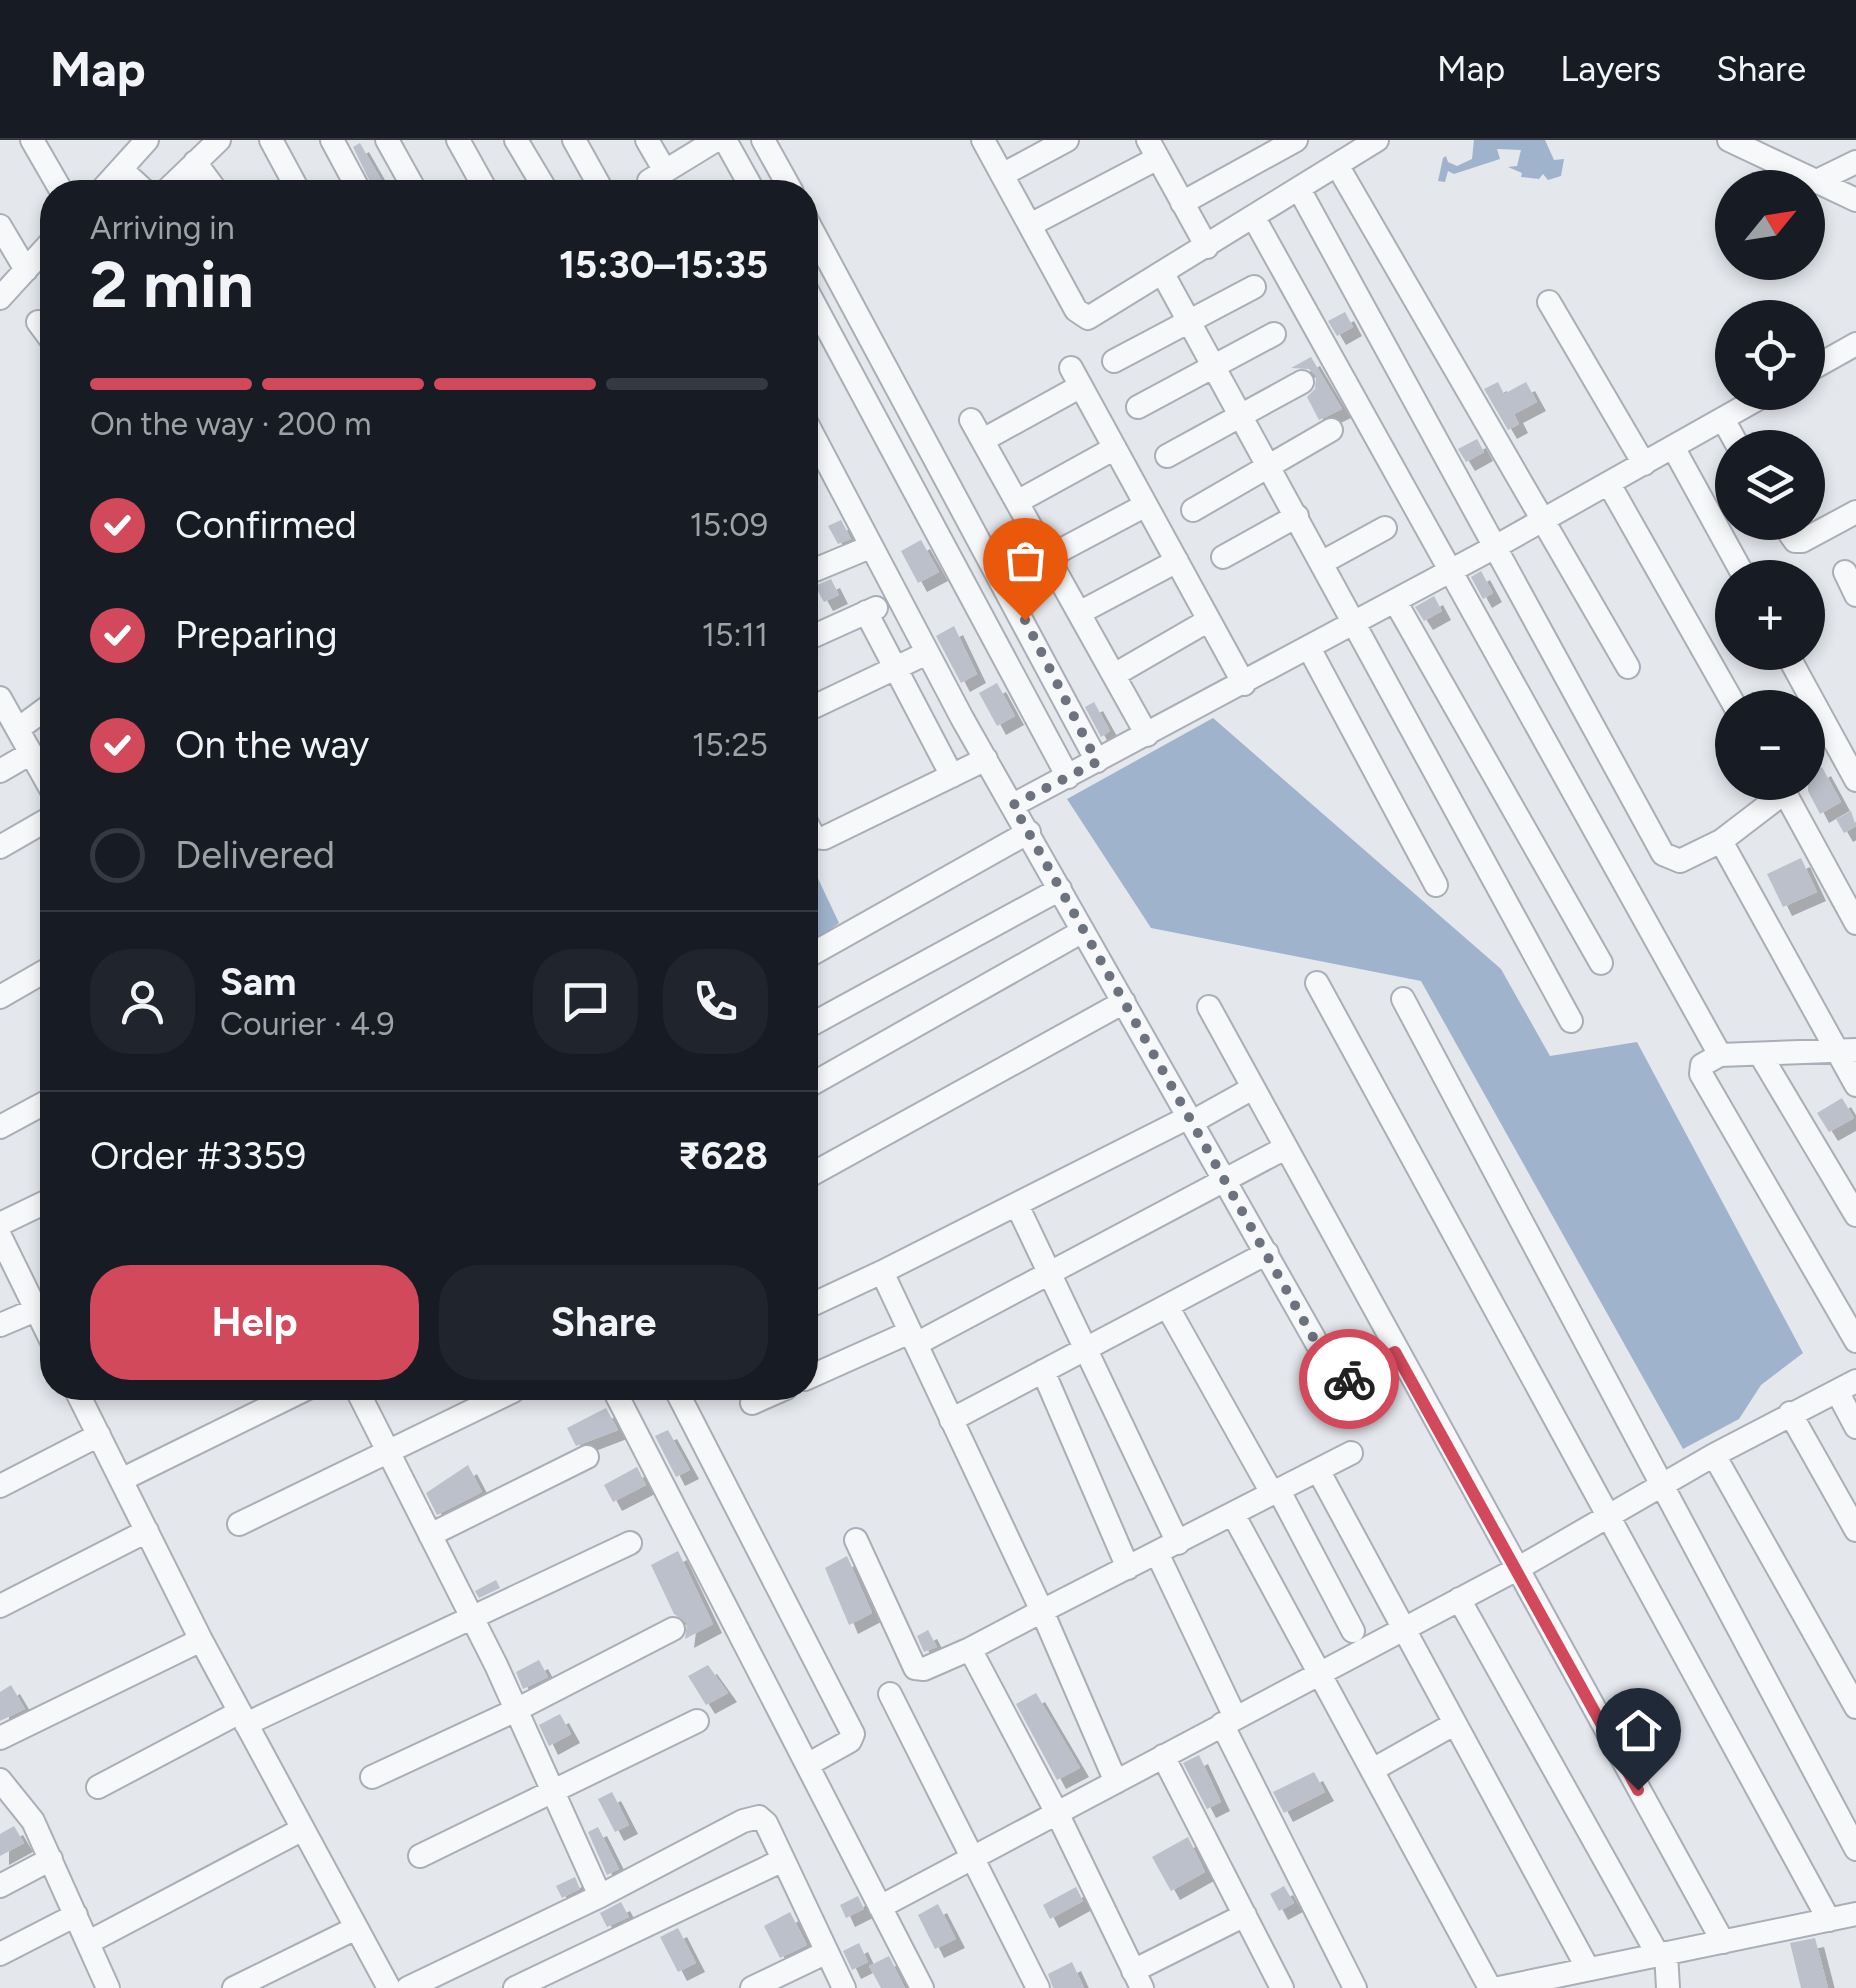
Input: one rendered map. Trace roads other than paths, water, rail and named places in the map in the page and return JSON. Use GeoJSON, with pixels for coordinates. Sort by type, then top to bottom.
{"type":"FeatureCollection","features":[{"type":"Feature","properties":{"kind":"street"},"geometry":{"type":"LineString","coordinates":[[32,140],[55,180]]}},
{"type":"Feature","properties":{"kind":"street"},"geometry":{"type":"LineString","coordinates":[[112,180],[147,140]]}},
{"type":"Feature","properties":{"kind":"street"},"geometry":{"type":"LineString","coordinates":[[177,180],[218,140]]}},
{"type":"Feature","properties":{"kind":"street"},"geometry":{"type":"LineString","coordinates":[[271,140],[293,180]]}},
{"type":"Feature","properties":{"kind":"street"},"geometry":{"type":"LineString","coordinates":[[332,140],[354,180]]}},
{"type":"Feature","properties":{"kind":"street"},"geometry":{"type":"LineString","coordinates":[[387,140],[409,180]]}},
{"type":"Feature","properties":{"kind":"street"},"geometry":{"type":"LineString","coordinates":[[458,140],[481,180]]}},
{"type":"Feature","properties":{"kind":"street"},"geometry":{"type":"LineString","coordinates":[[516,140],[539,180]]}},
{"type":"Feature","properties":{"kind":"street"},"geometry":{"type":"LineString","coordinates":[[574,140],[596,180]]}},
{"type":"Feature","properties":{"kind":"street"},"geometry":{"type":"LineString","coordinates":[[647,140],[664,172]]}},
{"type":"Feature","properties":{"kind":"street"},"geometry":{"type":"LineString","coordinates":[[763,140],[785,180]]}},
{"type":"Feature","properties":{"kind":"street"},"geometry":{"type":"LineString","coordinates":[[984,140],[1076,310],[1088,318],[1374,141]]}},
{"type":"Feature","properties":{"kind":"street"},"geometry":{"type":"LineString","coordinates":[[1002,174],[1067,140]]}},
{"type":"Feature","properties":{"kind":"street"},"geometry":{"type":"LineString","coordinates":[[1182,203],[1296,140]]}},
{"type":"Feature","properties":{"kind":"street"},"geometry":{"type":"LineString","coordinates":[[1729,140],[1792,170]]}},
{"type":"Feature","properties":{"kind":"street"},"geometry":{"type":"LineString","coordinates":[[652,180],[713,141],[744,180]]}},
{"type":"Feature","properties":{"kind":"street"},"geometry":{"type":"LineString","coordinates":[[1030,226],[1152,149],[1206,247]]}},
{"type":"Feature","properties":{"kind":"street"},"geometry":{"type":"LineString","coordinates":[[196,162],[209,180]]}},
{"type":"Feature","properties":{"kind":"street"},"geometry":{"type":"LineString","coordinates":[[1825,178],[1856,162]]}},
{"type":"Feature","properties":{"kind":"street"},"geometry":{"type":"LineString","coordinates":[[1338,165],[1540,522],[1628,667]]}},
{"type":"Feature","properties":{"kind":"street"},"geometry":{"type":"LineString","coordinates":[[122,170],[133,180]]}},
{"type":"Feature","properties":{"kind":"street"},"geometry":{"type":"LineString","coordinates":[[1825,186],[1856,200]]}},
{"type":"Feature","properties":{"kind":"street"},"geometry":{"type":"LineString","coordinates":[[1299,189],[1663,854],[1680,861],[1721,841],[1767,800]]}},
{"type":"Feature","properties":{"kind":"street"},"geometry":{"type":"LineString","coordinates":[[1254,218],[1720,1056]]}},
{"type":"Feature","properties":{"kind":"street"},"geometry":{"type":"LineString","coordinates":[[0,226],[26,270]]}},
{"type":"Feature","properties":{"kind":"street"},"geometry":{"type":"LineString","coordinates":[[818,241],[1097,762]]}},
{"type":"Feature","properties":{"kind":"street"},"geometry":{"type":"LineString","coordinates":[[0,298],[40,255]]}},
{"type":"Feature","properties":{"kind":"street"},"geometry":{"type":"LineString","coordinates":[[818,276],[832,267]]}},
{"type":"Feature","properties":{"kind":"street"},"geometry":{"type":"LineString","coordinates":[[1163,274],[1571,1021]]}},
{"type":"Feature","properties":{"kind":"street"},"geometry":{"type":"LineString","coordinates":[[1114,362],[1254,287]]}},
{"type":"Feature","properties":{"kind":"street"},"geometry":{"type":"LineString","coordinates":[[1549,302],[1644,464]]}},
{"type":"Feature","properties":{"kind":"street"},"geometry":{"type":"LineString","coordinates":[[818,309],[1068,777]]}},
{"type":"Feature","properties":{"kind":"street"},"geometry":{"type":"LineString","coordinates":[[1138,407],[1274,334]]}},
{"type":"Feature","properties":{"kind":"street"},"geometry":{"type":"LineString","coordinates":[[1825,363],[1855,347]]}},
{"type":"Feature","properties":{"kind":"street"},"geometry":{"type":"LineString","coordinates":[[1147,734],[977,430],[1076,377],[1244,684]]}},
{"type":"Feature","properties":{"kind":"street"},"geometry":{"type":"LineString","coordinates":[[1168,456],[1302,382]]}},
{"type":"Feature","properties":{"kind":"street"},"geometry":{"type":"LineString","coordinates":[[1013,805],[1244,684],[1739,410]]}},
{"type":"Feature","properties":{"kind":"street"},"geometry":{"type":"LineString","coordinates":[[1723,419],[1729,430]]}},
{"type":"Feature","properties":{"kind":"street"},"geometry":{"type":"LineString","coordinates":[[1193,510],[1331,430]]}},
{"type":"Feature","properties":{"kind":"street"},"geometry":{"type":"LineString","coordinates":[[818,445],[986,759],[1340,1381],[1395,1352]]}},
{"type":"Feature","properties":{"kind":"street"},"geometry":{"type":"LineString","coordinates":[[1673,447],[1734,560]]}},
{"type":"Feature","properties":{"kind":"street"},"geometry":{"type":"LineString","coordinates":[[1018,502],[1115,448]]}},
{"type":"Feature","properties":{"kind":"street"},"geometry":{"type":"LineString","coordinates":[[1609,484],[1726,690]]}},
{"type":"Feature","properties":{"kind":"street"},"geometry":{"type":"LineString","coordinates":[[1048,557],[1146,505]]}},
{"type":"Feature","properties":{"kind":"street"},"geometry":{"type":"LineString","coordinates":[[1825,529],[1856,512]]}},
{"type":"Feature","properties":{"kind":"street"},"geometry":{"type":"LineString","coordinates":[[1223,557],[1297,516]]}},
{"type":"Feature","properties":{"kind":"street"},"geometry":{"type":"LineString","coordinates":[[1323,562],[1385,528]]}},
{"type":"Feature","properties":{"kind":"street"},"geometry":{"type":"LineString","coordinates":[[818,569],[870,547]]}},
{"type":"Feature","properties":{"kind":"street"},"geometry":{"type":"LineString","coordinates":[[1080,613],[1177,561]]}},
{"type":"Feature","properties":{"kind":"street"},"geometry":{"type":"LineString","coordinates":[[1845,572],[1856,596]]}},
{"type":"Feature","properties":{"kind":"street"},"geometry":{"type":"LineString","coordinates":[[818,634],[897,598]]}},
{"type":"Feature","properties":{"kind":"street"},"geometry":{"type":"LineString","coordinates":[[1395,601],[1601,963]]}},
{"type":"Feature","properties":{"kind":"street"},"geometry":{"type":"LineString","coordinates":[[866,612],[952,776]]}},
{"type":"Feature","properties":{"kind":"street"},"geometry":{"type":"LineString","coordinates":[[1114,675],[1209,620]]}},
{"type":"Feature","properties":{"kind":"street"},"geometry":{"type":"LineString","coordinates":[[1310,648],[1436,885]]}},
{"type":"Feature","properties":{"kind":"street"},"geometry":{"type":"LineString","coordinates":[[818,705],[927,653]]}},
{"type":"Feature","properties":{"kind":"street"},"geometry":{"type":"LineString","coordinates":[[1796,670],[1856,780]]}},
{"type":"Feature","properties":{"kind":"street"},"geometry":{"type":"LineString","coordinates":[[0,698],[40,768]]}},
{"type":"Feature","properties":{"kind":"street"},"geometry":{"type":"LineString","coordinates":[[18,729],[40,713]]}},
{"type":"Feature","properties":{"kind":"street"},"geometry":{"type":"LineString","coordinates":[[0,771],[31,753]]}},
{"type":"Feature","properties":{"kind":"street"},"geometry":{"type":"LineString","coordinates":[[818,837],[824,838],[986,759]]}},
{"type":"Feature","properties":{"kind":"street"},"geometry":{"type":"LineString","coordinates":[[1789,800],[1856,922]]}},
{"type":"Feature","properties":{"kind":"street"},"geometry":{"type":"LineString","coordinates":[[0,847],[40,824]]}},
{"type":"Feature","properties":{"kind":"street"},"geometry":{"type":"LineString","coordinates":[[818,951],[1028,832]]}},
{"type":"Feature","properties":{"kind":"street"},"geometry":{"type":"LineString","coordinates":[[1721,841],[1846,1051],[1856,1086]]}},
{"type":"Feature","properties":{"kind":"street"},"geometry":{"type":"LineString","coordinates":[[818,1021],[1060,889]]}},
{"type":"Feature","properties":{"kind":"street"},"geometry":{"type":"LineString","coordinates":[[818,1081],[1083,932]]}},
{"type":"Feature","properties":{"kind":"street"},"geometry":{"type":"LineString","coordinates":[[0,997],[40,974]]}},
{"type":"Feature","properties":{"kind":"street"},"geometry":{"type":"LineString","coordinates":[[1317,983],[1828,1920]]}},
{"type":"Feature","properties":{"kind":"street"},"geometry":{"type":"LineString","coordinates":[[1403,999],[1856,1850]]}},
{"type":"Feature","properties":{"kind":"street"},"geometry":{"type":"LineString","coordinates":[[818,1171],[1124,1002]]}},
{"type":"Feature","properties":{"kind":"street"},"geometry":{"type":"LineString","coordinates":[[1209,1008],[1723,1942]]}},
{"type":"Feature","properties":{"kind":"street"},"geometry":{"type":"LineString","coordinates":[[1846,1051],[1720,1056],[1702,1065],[1705,1084],[1856,1341]]}},
{"type":"Feature","properties":{"kind":"street"},"geometry":{"type":"LineString","coordinates":[[1760,1054],[1856,1215]]}},
{"type":"Feature","properties":{"kind":"street"},"geometry":{"type":"LineString","coordinates":[[818,1298],[882,1272],[1253,1088]]}},
{"type":"Feature","properties":{"kind":"street"},"geometry":{"type":"LineString","coordinates":[[0,1126],[40,1104]]}},
{"type":"Feature","properties":{"kind":"street"},"geometry":{"type":"LineString","coordinates":[[818,1374],[913,1338],[1050,1275],[1285,1148]]}},
{"type":"Feature","properties":{"kind":"street"},"geometry":{"type":"LineString","coordinates":[[0,1224],[40,1204]]}},
{"type":"Feature","properties":{"kind":"street"},"geometry":{"type":"LineString","coordinates":[[1017,1205],[1085,1349],[1168,1548],[1228,1721],[1355,1988]]}},
{"type":"Feature","properties":{"kind":"street"},"geometry":{"type":"LineString","coordinates":[[0,1236],[40,1300]]}},
{"type":"Feature","properties":{"kind":"street"},"geometry":{"type":"LineString","coordinates":[[950,1420],[1267,1253]]}},
{"type":"Feature","properties":{"kind":"street"},"geometry":{"type":"LineString","coordinates":[[882,1272],[1042,1611],[1116,1782]]}},
{"type":"Feature","properties":{"kind":"street"},"geometry":{"type":"LineString","coordinates":[[1166,1306],[1353,1631]]}},
{"type":"Feature","properties":{"kind":"street"},"geometry":{"type":"LineString","coordinates":[[0,1325],[40,1308]]}},
{"type":"Feature","properties":{"kind":"street"},"geometry":{"type":"LineString","coordinates":[[1043,1371],[1128,1568]]}},
{"type":"Feature","properties":{"kind":"street"},"geometry":{"type":"LineString","coordinates":[[880,1907],[1517,1569],[1714,1455],[1846,1386],[1856,1427]]}},
{"type":"Feature","properties":{"kind":"street"},"geometry":{"type":"LineString","coordinates":[[85,1400],[201,1640],[389,1988]]}},
{"type":"Feature","properties":{"kind":"street"},"geometry":{"type":"LineString","coordinates":[[122,1480],[284,1400]]}},
{"type":"Feature","properties":{"kind":"street"},"geometry":{"type":"LineString","coordinates":[[362,1400],[473,1619],[600,1896]]}},
{"type":"Feature","properties":{"kind":"street"},"geometry":{"type":"LineString","coordinates":[[238,1524],[493,1400]]}},
{"type":"Feature","properties":{"kind":"street"},"geometry":{"type":"LineString","coordinates":[[618,1400],[922,1988]]}},
{"type":"Feature","properties":{"kind":"street"},"geometry":{"type":"LineString","coordinates":[[681,1400],[852,1734],[850,1741],[807,1765]]}},
{"type":"Feature","properties":{"kind":"street"},"geometry":{"type":"LineString","coordinates":[[752,1403],[759,1400]]}},
{"type":"Feature","properties":{"kind":"street"},"geometry":{"type":"LineString","coordinates":[[1790,1413],[1856,1530]]}},
{"type":"Feature","properties":{"kind":"street"},"geometry":{"type":"LineString","coordinates":[[0,1486],[99,1435]]}},
{"type":"Feature","properties":{"kind":"street"},"geometry":{"type":"LineString","coordinates":[[856,1540],[914,1668],[924,1669],[1350,1453]]}},
{"type":"Feature","properties":{"kind":"street"},"geometry":{"type":"LineString","coordinates":[[1714,1455],[1856,1707]]}},
{"type":"Feature","properties":{"kind":"street"},"geometry":{"type":"LineString","coordinates":[[430,1535],[587,1457]]}},
{"type":"Feature","properties":{"kind":"street"},"geometry":{"type":"LineString","coordinates":[[1318,1470],[1588,1969]]}},
{"type":"Feature","properties":{"kind":"street"},"geometry":{"type":"LineString","coordinates":[[1233,1514],[1490,1988]]}},
{"type":"Feature","properties":{"kind":"street"},"geometry":{"type":"LineString","coordinates":[[0,1606],[147,1531]]}},
{"type":"Feature","properties":{"kind":"street"},"geometry":{"type":"LineString","coordinates":[[98,1787],[630,1544]]}},
{"type":"Feature","properties":{"kind":"street"},"geometry":{"type":"LineString","coordinates":[[1460,1599],[1662,1954],[1668,1988]]}},
{"type":"Feature","properties":{"kind":"street"},"geometry":{"type":"LineString","coordinates":[[372,1776],[516,1710],[673,1630]]}},
{"type":"Feature","properties":{"kind":"street"},"geometry":{"type":"LineString","coordinates":[[0,1738],[201,1640]]}},
{"type":"Feature","properties":{"kind":"street"},"geometry":{"type":"LineString","coordinates":[[970,1649],[1058,1815],[1138,1980],[1244,1915]]}},
{"type":"Feature","properties":{"kind":"street"},"geometry":{"type":"LineString","coordinates":[[890,1694],[1038,1988]]}},
{"type":"Feature","properties":{"kind":"street"},"geometry":{"type":"LineString","coordinates":[[420,1856],[697,1721]]}},
{"type":"Feature","properties":{"kind":"street"},"geometry":{"type":"LineString","coordinates":[[1374,1769],[1454,1724]]}},
{"type":"Feature","properties":{"kind":"street"},"geometry":{"type":"LineString","coordinates":[[1163,1756],[1282,1988]]}},
{"type":"Feature","properties":{"kind":"street"},"geometry":{"type":"LineString","coordinates":[[0,1780],[22,1802],[108,1988]]}},
{"type":"Feature","properties":{"kind":"street"},"geometry":{"type":"LineString","coordinates":[[0,1812],[22,1802]]}},
{"type":"Feature","properties":{"kind":"street"},"geometry":{"type":"LineString","coordinates":[[408,1988],[752,1818],[766,1824],[844,1988]]}},
{"type":"Feature","properties":{"kind":"street"},"geometry":{"type":"LineString","coordinates":[[89,1942],[303,1829]]}},
{"type":"Feature","properties":{"kind":"street"},"geometry":{"type":"LineString","coordinates":[[0,1886],[51,1859]]}},
{"type":"Feature","properties":{"kind":"street"},"geometry":{"type":"LineString","coordinates":[[515,1988],[784,1860]]}},
{"type":"Feature","properties":{"kind":"street"},"geometry":{"type":"LineString","coordinates":[[1499,1988],[1856,1914]]}},
{"type":"Feature","properties":{"kind":"street"},"geometry":{"type":"LineString","coordinates":[[0,1954],[76,1915]]}},
{"type":"Feature","properties":{"kind":"street"},"geometry":{"type":"LineString","coordinates":[[234,1988],[356,1928]]}},
{"type":"Feature","properties":{"kind":"street"},"geometry":{"type":"LineString","coordinates":[[752,1988],[827,1952]]}},
{"type":"Feature","properties":{"kind":"water"},"geometry":{"type":"Polygon","coordinates":[[[1474,140],[1545,140],[1554,160],[1564,159],[1561,176],[1548,180],[1543,174],[1539,179],[1521,177],[1522,173],[1508,167],[1517,166],[1521,150],[1497,149],[1500,159],[1454,174],[1448,171],[1445,182],[1438,181],[1443,158],[1446,156],[1448,162],[1457,166],[1472,159],[1474,140]]]}},
{"type":"Feature","properties":{"kind":"water"},"geometry":{"type":"Polygon","coordinates":[[[1213,718],[1501,969],[1550,1056],[1637,1042],[1803,1353],[1761,1385],[1739,1419],[1683,1449],[1421,981],[1151,928],[1067,799],[1213,718]]]}},
{"type":"Feature","properties":{"kind":"water"},"geometry":{"type":"Polygon","coordinates":[[[818,879],[839,923],[818,939],[818,879]]]}}]}
